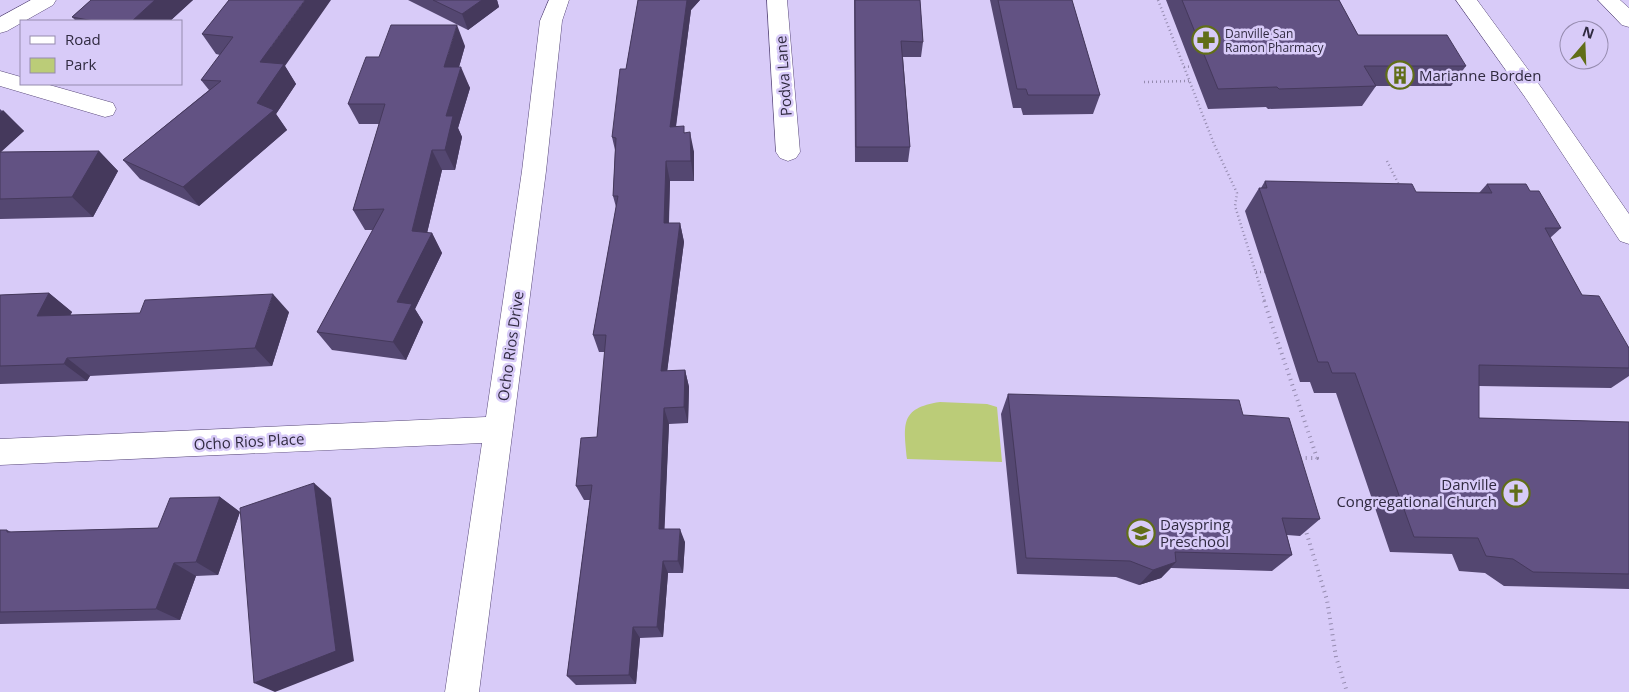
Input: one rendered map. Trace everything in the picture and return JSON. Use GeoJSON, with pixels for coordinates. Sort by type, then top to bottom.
{"type":"FeatureCollection","features":[{"type":"Feature","properties":{"kind":"main road"},"geometry":{"type":"LineString","coordinates":[[0,26],[46,0]]}},
{"type":"Feature","properties":{"kind":"main road","name":"Ocho Rios Drive"},"geometry":{"type":"LineString","coordinates":[[462,692],[533,181],[551,21],[559,0]]}},
{"type":"Feature","properties":{"kind":"main road","name":"Podva Lane"},"geometry":{"type":"LineString","coordinates":[[777,0],[788,152]]}},
{"type":"Feature","properties":{"kind":"main road"},"geometry":{"type":"LineString","coordinates":[[1466,0],[1535,95],[1629,234]]}},
{"type":"Feature","properties":{"kind":"main road"},"geometry":{"type":"LineString","coordinates":[[1608,0],[1629,20]]}},
{"type":"Feature","properties":{"kind":"main road"},"geometry":{"type":"LineString","coordinates":[[1620,0],[1629,13]]}},
{"type":"Feature","properties":{"kind":"main road"},"geometry":{"type":"LineString","coordinates":[[0,78],[20,84]]}},
{"type":"Feature","properties":{"kind":"main road"},"geometry":{"type":"LineString","coordinates":[[24,85],[105,109]]}},
{"type":"Feature","properties":{"kind":"main road","name":"Ocho Rios Place"},"geometry":{"type":"LineString","coordinates":[[0,452],[498,429]]}},
{"type":"Feature","properties":{"kind":"path"},"geometry":{"type":"LineString","coordinates":[[1158,0],[1214,144],[1237,193],[1235,206],[1317,458],[1292,458]]}},
{"type":"Feature","properties":{"kind":"path"},"geometry":{"type":"LineString","coordinates":[[1184,67],[1204,66]]}},
{"type":"Feature","properties":{"kind":"path"},"geometry":{"type":"LineString","coordinates":[[1144,82],[1189,81]]}},
{"type":"Feature","properties":{"kind":"path"},"geometry":{"type":"LineString","coordinates":[[1387,161],[1399,187]]}},
{"type":"Feature","properties":{"kind":"path"},"geometry":{"type":"LineString","coordinates":[[1256,272],[1275,272]]}},
{"type":"Feature","properties":{"kind":"path"},"geometry":{"type":"LineString","coordinates":[[1304,524],[1328,600],[1336,657],[1347,692]]}},
{"type":"Feature","properties":{"kind":"green space"},"geometry":{"type":"Polygon","coordinates":[[[940,402],[987,404],[997,407],[1002,462],[907,459],[905,428],[907,420],[917,409],[940,402]]]}},
{"type":"Feature","properties":{"kind":"building"},"geometry":{"type":"Polygon","coordinates":[[[91,0],[155,0],[133,20],[88,20],[72,17],[91,0]]]}},
{"type":"Feature","properties":{"kind":"building"},"geometry":{"type":"Polygon","coordinates":[[[229,0],[305,0],[260,62],[284,64],[257,103],[274,110],[183,187],[123,160],[221,81],[201,80],[233,37],[202,34],[229,0]]]}},
{"type":"Feature","properties":{"kind":"building"},"geometry":{"type":"Polygon","coordinates":[[[433,0],[482,0],[462,14],[433,0]]]}},
{"type":"Feature","properties":{"kind":"building"},"geometry":{"type":"Polygon","coordinates":[[[638,0],[687,0],[670,127],[684,126],[684,133],[690,132],[691,161],[666,161],[664,223],[680,223],[661,371],[685,370],[684,407],[664,408],[659,529],[680,529],[678,561],[663,561],[657,627],[633,627],[629,675],[567,676],[592,485],[576,486],[581,438],[597,437],[606,335],[593,335],[618,196],[613,196],[616,138],[612,137],[620,69],[626,69],[638,0]]]}},
{"type":"Feature","properties":{"kind":"building"},"geometry":{"type":"Polygon","coordinates":[[[855,0],[920,0],[923,42],[901,41],[910,147],[856,147],[855,0]]]}},
{"type":"Feature","properties":{"kind":"building"},"geometry":{"type":"Polygon","coordinates":[[[998,0],[1072,0],[1100,95],[1028,95],[1026,89],[1017,89],[998,0]]]}},
{"type":"Feature","properties":{"kind":"building"},"geometry":{"type":"Polygon","coordinates":[[[1182,0],[1339,0],[1358,35],[1447,35],[1466,66],[1364,66],[1376,86],[1218,89],[1182,0]]]}},
{"type":"Feature","properties":{"kind":"building"},"geometry":{"type":"Polygon","coordinates":[[[391,25],[457,25],[444,67],[461,67],[446,116],[453,116],[445,150],[432,150],[412,231],[432,233],[397,302],[412,304],[393,342],[317,332],[384,209],[353,210],[385,104],[348,104],[366,57],[379,57],[391,25]]]}},
{"type":"Feature","properties":{"kind":"building"},"geometry":{"type":"Polygon","coordinates":[[[99,151],[72,197],[0,199],[0,152],[99,151]]]}},
{"type":"Feature","properties":{"kind":"building"},"geometry":{"type":"Polygon","coordinates":[[[1265,181],[1412,184],[1416,192],[1492,193],[1487,184],[1526,184],[1530,191],[1539,191],[1561,228],[1545,228],[1582,295],[1599,296],[1629,348],[1629,368],[1479,365],[1479,418],[1629,422],[1629,574],[1533,572],[1513,559],[1486,556],[1478,538],[1414,537],[1355,373],[1332,373],[1328,362],[1318,362],[1259,188],[1267,188],[1265,181]]]}},
{"type":"Feature","properties":{"kind":"building"},"geometry":{"type":"Polygon","coordinates":[[[49,293],[37,316],[140,313],[145,300],[273,294],[255,348],[67,358],[64,364],[0,366],[0,295],[49,293]]]}},
{"type":"Feature","properties":{"kind":"building"},"geometry":{"type":"Polygon","coordinates":[[[1008,394],[1239,400],[1243,415],[1289,418],[1320,519],[1282,518],[1292,555],[1175,552],[1176,562],[1153,570],[1130,561],[1026,558],[1008,394]]]}},
{"type":"Feature","properties":{"kind":"building"},"geometry":{"type":"Polygon","coordinates":[[[314,483],[336,651],[254,683],[240,508],[314,483]]]}},
{"type":"Feature","properties":{"kind":"building"},"geometry":{"type":"Polygon","coordinates":[[[220,497],[196,562],[174,563],[156,609],[0,612],[0,530],[7,530],[7,532],[158,528],[170,498],[220,497]]]}},
{"type":"Feature","properties":{"kind":"place","name":"Danville San Ramon Pharmacy"},"geometry":{"type":"Point","coordinates":[1206,40]}},
{"type":"Feature","properties":{"kind":"place","name":"Marianne Borden"},"geometry":{"type":"Point","coordinates":[1400,75]}},
{"type":"Feature","properties":{"kind":"place","name":"Danville Congregational Church"},"geometry":{"type":"Point","coordinates":[1516,493]}},
{"type":"Feature","properties":{"kind":"place","name":"Dayspring Preschool"},"geometry":{"type":"Point","coordinates":[1141,533]}}]}
